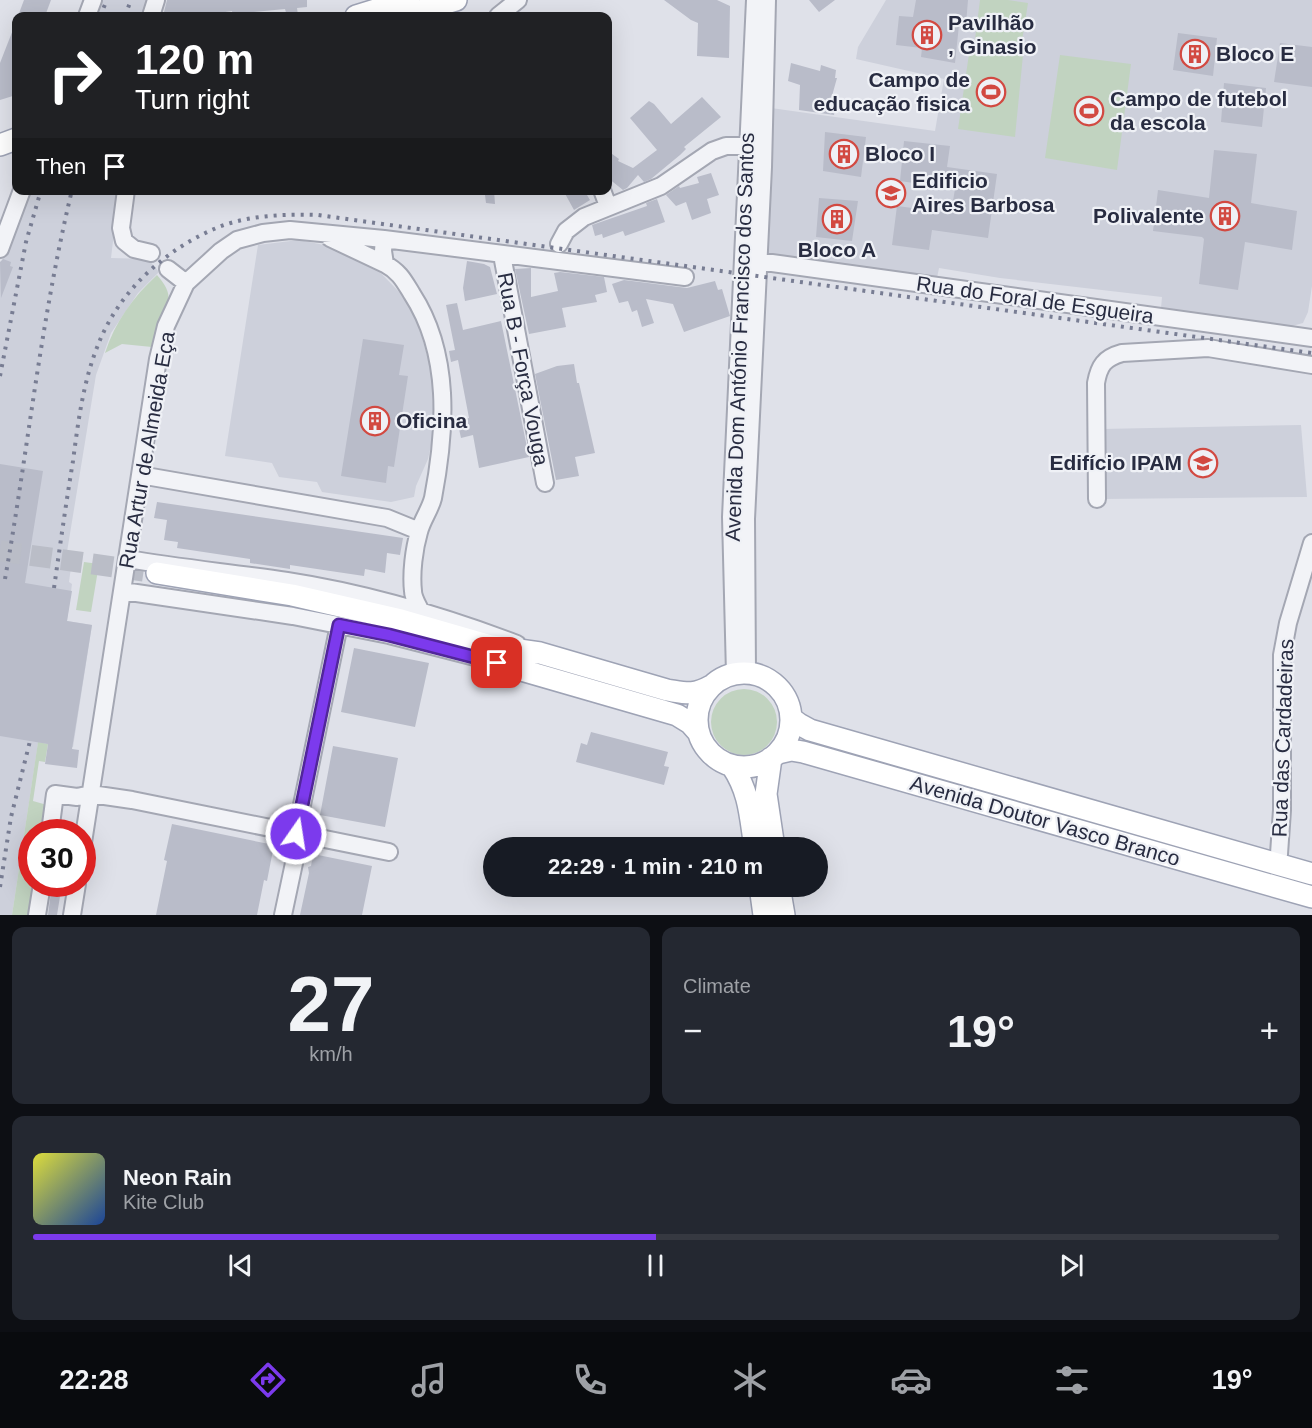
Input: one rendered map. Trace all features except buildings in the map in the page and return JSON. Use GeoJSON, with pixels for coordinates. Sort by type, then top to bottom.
{"type":"FeatureCollection","features":[{"type":"Feature","properties":{"kind":"main road"},"geometry":{"type":"LineString","coordinates":[[369,12],[408,0]]}},
{"type":"Feature","properties":{"kind":"main road"},"geometry":{"type":"LineString","coordinates":[[417,12],[456,0]]}},
{"type":"Feature","properties":{"kind":"main road"},"geometry":{"type":"LineString","coordinates":[[698,732],[690,723],[677,715],[497,663],[463,648],[397,628],[291,604],[156,578],[292,595],[401,620],[491,646],[540,653],[688,694],[699,693],[722,678],[741,673],[758,675],[777,687],[784,696],[791,717],[790,730],[785,742],[775,755],[766,794],[772,837]]}},
{"type":"Feature","properties":{"kind":"main road"},"geometry":{"type":"LineString","coordinates":[[711,686],[703,695],[696,720],[702,744],[710,754],[732,766],[752,766],[775,755]]}},
{"type":"Feature","properties":{"kind":"main road","name":"Avenida Doutor Vasco Branco"},"geometry":{"type":"LineString","coordinates":[[791,717],[810,730],[1274,865],[1312,874]]}},
{"type":"Feature","properties":{"kind":"main road","name":"Avenida Doutor Vasco Branco"},"geometry":{"type":"LineString","coordinates":[[775,755],[791,750],[803,752],[1312,897]]}},
{"type":"Feature","properties":{"kind":"main road"},"geometry":{"type":"LineString","coordinates":[[732,766],[742,781],[746,793],[753,837]]}},
{"type":"Feature","properties":{"kind":"main road"},"geometry":{"type":"LineString","coordinates":[[762,897],[764,915]]}},
{"type":"Feature","properties":{"kind":"main road"},"geometry":{"type":"LineString","coordinates":[[781,897],[784,915]]}},
{"type":"Feature","properties":{"kind":"street"},"geometry":{"type":"LineString","coordinates":[[503,12],[518,0]]}},
{"type":"Feature","properties":{"kind":"street","name":"Avenida Dom António Francisco dos Santos"},"geometry":{"type":"LineString","coordinates":[[741,673],[731,517],[755,0]]}},
{"type":"Feature","properties":{"kind":"street","name":"Avenida Dom António Francisco dos Santos"},"geometry":{"type":"LineString","coordinates":[[741,673],[763,167],[767,0]]}},
{"type":"Feature","properties":{"kind":"street"},"geometry":{"type":"LineString","coordinates":[[559,244],[566,231],[605,198],[661,186],[712,151],[726,146],[747,146]]}},
{"type":"Feature","properties":{"kind":"street"},"geometry":{"type":"LineString","coordinates":[[0,249],[20,195]]}},
{"type":"Feature","properties":{"kind":"street"},"geometry":{"type":"LineString","coordinates":[[125,195],[121,228],[124,241],[134,249],[151,253]]}},
{"type":"Feature","properties":{"kind":"street","name":"Rua Artur de Almeida Eça"},"geometry":{"type":"LineString","coordinates":[[87,819],[129,559],[158,359],[166,326],[186,283],[221,251],[237,240],[263,233],[290,230],[391,240],[685,278]]}},
{"type":"Feature","properties":{"kind":"street"},"geometry":{"type":"LineString","coordinates":[[315,232],[391,268],[422,310],[433,336],[440,368],[443,405],[439,459],[432,501],[419,531],[413,570],[413,593],[421,612]]}},
{"type":"Feature","properties":{"kind":"street"},"geometry":{"type":"LineString","coordinates":[[391,240],[391,268]]}},
{"type":"Feature","properties":{"kind":"street","name":"Rua B - Força Vouga"},"geometry":{"type":"LineString","coordinates":[[502,255],[545,483]]}},
{"type":"Feature","properties":{"kind":"street","name":"Rua do Foral de Esgueira"},"geometry":{"type":"LineString","coordinates":[[758,261],[1312,338]]}},
{"type":"Feature","properties":{"kind":"street"},"geometry":{"type":"LineString","coordinates":[[168,269],[186,283]]}},
{"type":"Feature","properties":{"kind":"street"},"geometry":{"type":"LineString","coordinates":[[1097,499],[1096,383],[1098,370],[1103,361],[1122,353],[1208,348],[1312,365]]}},
{"type":"Feature","properties":{"kind":"street"},"geometry":{"type":"LineString","coordinates":[[140,474],[387,518],[419,531]]}},
{"type":"Feature","properties":{"kind":"street","name":"Rua das Cardadeiras"},"geometry":{"type":"LineString","coordinates":[[1274,865],[1279,854],[1282,810],[1282,655],[1288,623],[1312,543]]}},
{"type":"Feature","properties":{"kind":"street"},"geometry":{"type":"LineString","coordinates":[[129,559],[289,581],[339,591],[421,612],[540,653]]}},
{"type":"Feature","properties":{"kind":"street"},"geometry":{"type":"LineString","coordinates":[[123,591],[293,616],[389,635],[497,663]]}},
{"type":"Feature","properties":{"kind":"street"},"geometry":{"type":"LineString","coordinates":[[283,915],[297,849],[296,834],[339,625]]}},
{"type":"Feature","properties":{"kind":"street"},"geometry":{"type":"LineString","coordinates":[[52,819],[55,794],[77,797],[91,794],[132,800],[389,852]]}},
{"type":"Feature","properties":{"kind":"street"},"geometry":{"type":"LineString","coordinates":[[272,915],[285,855],[288,845],[296,834]]}},
{"type":"Feature","properties":{"kind":"street"},"geometry":{"type":"LineString","coordinates":[[37,915],[40,897]]}},
{"type":"Feature","properties":{"kind":"street"},"geometry":{"type":"LineString","coordinates":[[72,915],[75,897]]}},
{"type":"Feature","properties":{"kind":"shaded area"},"geometry":{"type":"Polygon","coordinates":[[[100,0],[147,0],[144,12],[96,12],[100,0]]]}},
{"type":"Feature","properties":{"kind":"shaded area"},"geometry":{"type":"Polygon","coordinates":[[[886,0],[1312,0],[1312,286],[1308,312],[1303,323],[1292,326],[1161,308],[1162,297],[1000,278],[939,268],[937,278],[767,255],[771,108],[935,131],[944,79],[856,59],[858,47],[886,0]]]}},
{"type":"Feature","properties":{"kind":"shaded area"},"geometry":{"type":"Polygon","coordinates":[[[27,195],[118,195],[111,258],[148,259],[159,272],[138,293],[111,333],[96,375],[66,558],[72,560],[69,582],[72,584],[67,621],[92,625],[73,747],[38,743],[27,819],[18,819],[18,875],[12,915],[0,915],[0,266],[27,195]]]}},
{"type":"Feature","properties":{"kind":"shaded area"},"geometry":{"type":"Polygon","coordinates":[[[299,240],[334,247],[369,261],[404,297],[418,324],[431,369],[434,432],[428,459],[416,486],[414,497],[391,502],[322,492],[317,482],[279,477],[272,463],[225,456],[258,245],[299,240]]]}},
{"type":"Feature","properties":{"kind":"shaded area","name":"Edifício IPAM"},"geometry":{"type":"Polygon","coordinates":[[[1301,425],[1307,497],[1103,499],[1102,429],[1301,425]]]}},
{"type":"Feature","properties":{"kind":"green space","name":"Campo de educação fisica"},"geometry":{"type":"Polygon","coordinates":[[[980,0],[1028,3],[1020,54],[1023,55],[1015,137],[958,129],[970,47],[974,47],[980,0]]]}},
{"type":"Feature","properties":{"kind":"green space","name":"Campo de futebol da escola"},"geometry":{"type":"Polygon","coordinates":[[[1060,55],[1131,64],[1117,170],[1045,158],[1060,55]]]}},
{"type":"Feature","properties":{"kind":"green space"},"geometry":{"type":"Polygon","coordinates":[[[157,275],[167,289],[168,301],[152,347],[122,344],[105,353],[126,311],[157,275]]]}},
{"type":"Feature","properties":{"kind":"green space"},"geometry":{"type":"Polygon","coordinates":[[[84,562],[99,564],[91,612],[76,610],[84,562]]]}},
{"type":"Feature","properties":{"kind":"green space"},"geometry":{"type":"Polygon","coordinates":[[[737,689],[751,689],[763,694],[772,703],[777,722],[775,735],[768,746],[751,755],[737,755],[725,750],[716,741],[711,729],[711,715],[716,703],[725,694],[737,689]]]}},
{"type":"Feature","properties":{"kind":"green space"},"geometry":{"type":"Polygon","coordinates":[[[808,735],[1312,880],[1312,889],[806,744],[808,735]]]}},
{"type":"Feature","properties":{"kind":"green space"},"geometry":{"type":"Polygon","coordinates":[[[38,742],[48,744],[45,762],[39,761],[33,801],[47,805],[45,819],[26,819],[38,742]]]}},
{"type":"Feature","properties":{"kind":"green space"},"geometry":{"type":"Polygon","coordinates":[[[18,875],[18,897],[34,897],[31,915],[12,915],[18,875]]]}},
{"type":"Feature","properties":{"kind":"tunnel"},"geometry":{"type":"LineString","coordinates":[[0,551],[157,573]]}},
{"type":"Feature","properties":{"kind":"railway"},"geometry":{"type":"LineString","coordinates":[[102,12],[107,0]]}},
{"type":"Feature","properties":{"kind":"railway"},"geometry":{"type":"LineString","coordinates":[[126,12],[131,0]]}},
{"type":"Feature","properties":{"kind":"railway"},"geometry":{"type":"LineString","coordinates":[[0,376],[26,242],[40,195]]}},
{"type":"Feature","properties":{"kind":"railway"},"geometry":{"type":"LineString","coordinates":[[5,579],[43,335],[71,195]]}},
{"type":"Feature","properties":{"kind":"railway"},"geometry":{"type":"LineString","coordinates":[[54,588],[88,373],[107,326],[130,291],[144,276],[177,249],[226,224],[252,218],[318,215],[1312,353]]}},
{"type":"Feature","properties":{"kind":"railway"},"geometry":{"type":"LineString","coordinates":[[0,887],[11,817],[30,741]]}},
{"type":"Feature","properties":{"kind":"place","name":"Pavilhão , Ginasio"},"geometry":{"type":"Point","coordinates":[927,35]}},
{"type":"Feature","properties":{"kind":"place","name":"Bloco E"},"geometry":{"type":"Point","coordinates":[1195,54]}},
{"type":"Feature","properties":{"kind":"place","name":"Campo de educação fisica"},"geometry":{"type":"Point","coordinates":[991,92]}},
{"type":"Feature","properties":{"kind":"place","name":"Campo de futebol da escola"},"geometry":{"type":"Point","coordinates":[1089,111]}},
{"type":"Feature","properties":{"kind":"place","name":"Bloco I"},"geometry":{"type":"Point","coordinates":[844,154]}},
{"type":"Feature","properties":{"kind":"place","name":"Edificio Aires Barbosa"},"geometry":{"type":"Point","coordinates":[891,193]}},
{"type":"Feature","properties":{"kind":"place","name":"Polivalente"},"geometry":{"type":"Point","coordinates":[1225,216]}},
{"type":"Feature","properties":{"kind":"place","name":"Bloco A"},"geometry":{"type":"Point","coordinates":[837,219]}},
{"type":"Feature","properties":{"kind":"place","name":"Oficina"},"geometry":{"type":"Point","coordinates":[375,421]}},
{"type":"Feature","properties":{"kind":"place","name":"Edifício IPAM"},"geometry":{"type":"Point","coordinates":[1203,463]}},
{"type":"Feature","properties":{"kind":"route"},"geometry":{"type":"LineString","coordinates":[[296,834],[339,625],[389,635],[497,663]]}}]}
